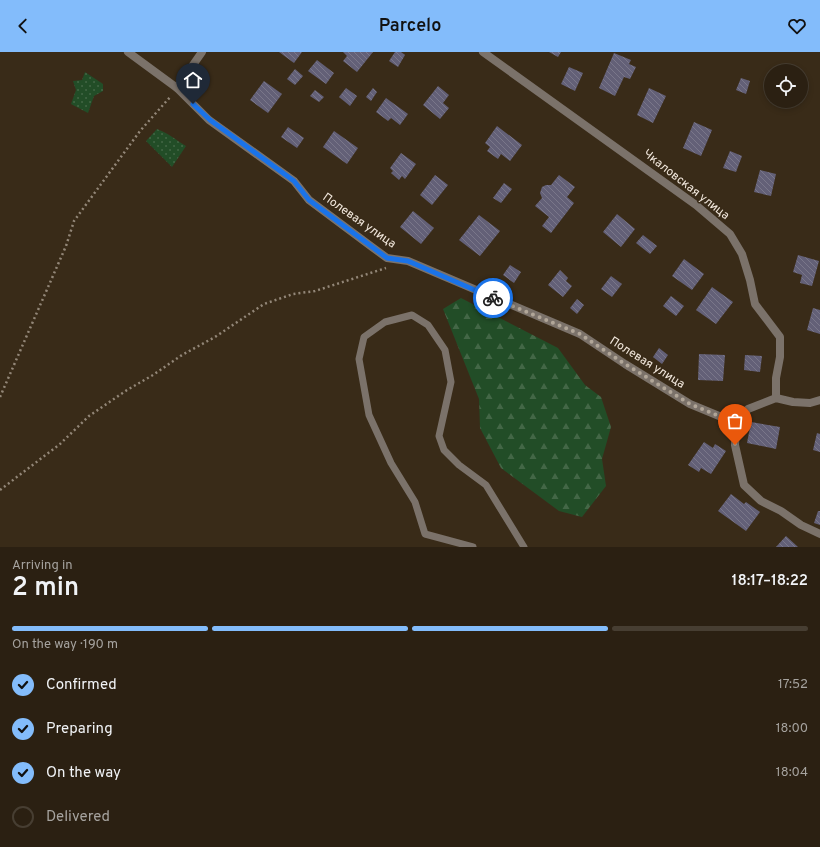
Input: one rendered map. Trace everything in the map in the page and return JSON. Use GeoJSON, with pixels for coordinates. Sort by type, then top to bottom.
{"type":"FeatureCollection","features":[{"type":"Feature","properties":{"kind":"street","name":"Полевая улица"},"geometry":{"type":"LineString","coordinates":[[128,52],[177,88],[210,120],[294,181],[309,200],[315,205],[387,258],[408,261],[580,334],[690,404],[736,423]]}},
{"type":"Feature","properties":{"kind":"street"},"geometry":{"type":"LineString","coordinates":[[177,88],[202,52]]}},
{"type":"Feature","properties":{"kind":"street","name":"Чкаловская улица"},"geometry":{"type":"LineString","coordinates":[[483,52],[696,205],[730,234],[742,254],[750,280],[755,304],[780,337],[780,357],[776,378],[776,398]]}},
{"type":"Feature","properties":{"kind":"street"},"geometry":{"type":"LineString","coordinates":[[820,400],[805,403],[776,398],[748,409],[736,423],[735,445],[744,486],[761,501],[781,511],[801,525],[820,534]]}},
{"type":"Feature","properties":{"kind":"lane"},"geometry":{"type":"LineString","coordinates":[[473,547],[425,534],[415,502],[391,463],[369,415],[359,359],[364,337],[386,322],[412,315],[428,325],[445,350],[451,382],[439,436],[444,450],[459,465],[486,485],[524,547]]}},
{"type":"Feature","properties":{"kind":"path"},"geometry":{"type":"LineString","coordinates":[[0,398],[66,246],[74,221],[140,131],[177,88]]}},
{"type":"Feature","properties":{"kind":"path"},"geometry":{"type":"LineString","coordinates":[[0,490],[60,444],[89,416],[127,390],[154,375],[182,355],[215,337],[264,304],[293,294],[315,290],[408,261]]}},
{"type":"Feature","properties":{"kind":"green space"},"geometry":{"type":"Polygon","coordinates":[[[85,72],[103,84],[103,91],[94,96],[88,113],[71,104],[76,90],[73,81],[82,80],[85,72]]]}},
{"type":"Feature","properties":{"kind":"green space"},"geometry":{"type":"Polygon","coordinates":[[[157,129],[186,146],[172,167],[146,141],[157,129]]]}},
{"type":"Feature","properties":{"kind":"green space"},"geometry":{"type":"Polygon","coordinates":[[[461,298],[558,348],[585,385],[601,397],[611,427],[602,459],[606,486],[582,517],[559,511],[501,468],[480,428],[479,399],[443,309],[461,298]]]}},
{"type":"Feature","properties":{"kind":"building"},"geometry":{"type":"Polygon","coordinates":[[[279,52],[302,52],[294,63],[279,52]]]}},
{"type":"Feature","properties":{"kind":"building"},"geometry":{"type":"Polygon","coordinates":[[[343,52],[373,52],[357,72],[343,61],[347,56],[343,52]]]}},
{"type":"Feature","properties":{"kind":"building"},"geometry":{"type":"Polygon","coordinates":[[[395,52],[401,52],[405,55],[398,67],[389,61],[395,52]]]}},
{"type":"Feature","properties":{"kind":"building"},"geometry":{"type":"Polygon","coordinates":[[[549,52],[561,52],[558,57],[549,52]]]}},
{"type":"Feature","properties":{"kind":"building"},"geometry":{"type":"Polygon","coordinates":[[[614,53],[631,60],[629,64],[636,67],[630,79],[624,77],[615,96],[599,88],[614,53]]]}},
{"type":"Feature","properties":{"kind":"building"},"geometry":{"type":"Polygon","coordinates":[[[317,60],[334,73],[326,84],[308,71],[317,60]]]}},
{"type":"Feature","properties":{"kind":"building"},"geometry":{"type":"Polygon","coordinates":[[[569,67],[583,73],[575,91],[561,84],[569,67]]]}},
{"type":"Feature","properties":{"kind":"building"},"geometry":{"type":"Polygon","coordinates":[[[295,69],[303,76],[295,85],[287,79],[295,69]]]}},
{"type":"Feature","properties":{"kind":"building"},"geometry":{"type":"Polygon","coordinates":[[[741,78],[750,81],[746,94],[736,90],[741,78]]]}},
{"type":"Feature","properties":{"kind":"building"},"geometry":{"type":"Polygon","coordinates":[[[264,81],[282,94],[268,113],[250,100],[264,81]]]}},
{"type":"Feature","properties":{"kind":"building"},"geometry":{"type":"Polygon","coordinates":[[[438,86],[449,95],[443,103],[449,108],[440,119],[423,105],[438,86]]]}},
{"type":"Feature","properties":{"kind":"building"},"geometry":{"type":"Polygon","coordinates":[[[346,88],[357,96],[350,106],[339,97],[346,88]]]}},
{"type":"Feature","properties":{"kind":"building"},"geometry":{"type":"Polygon","coordinates":[[[373,88],[377,92],[371,101],[366,97],[373,88]]]}},
{"type":"Feature","properties":{"kind":"building"},"geometry":{"type":"Polygon","coordinates":[[[649,88],[666,96],[653,123],[637,115],[649,88]]]}},
{"type":"Feature","properties":{"kind":"building"},"geometry":{"type":"Polygon","coordinates":[[[315,90],[324,97],[319,102],[310,96],[315,90]]]}},
{"type":"Feature","properties":{"kind":"building"},"geometry":{"type":"Polygon","coordinates":[[[386,98],[408,114],[400,125],[391,118],[388,121],[376,112],[386,98]]]}},
{"type":"Feature","properties":{"kind":"building"},"geometry":{"type":"Polygon","coordinates":[[[694,122],[712,130],[701,156],[683,148],[694,122]]]}},
{"type":"Feature","properties":{"kind":"building"},"geometry":{"type":"Polygon","coordinates":[[[497,126],[522,145],[510,161],[501,154],[498,159],[487,151],[490,147],[485,143],[497,126]]]}},
{"type":"Feature","properties":{"kind":"building"},"geometry":{"type":"Polygon","coordinates":[[[288,127],[304,138],[297,148],[281,137],[288,127]]]}},
{"type":"Feature","properties":{"kind":"building"},"geometry":{"type":"Polygon","coordinates":[[[334,131],[358,148],[347,164],[323,147],[334,131]]]}},
{"type":"Feature","properties":{"kind":"building"},"geometry":{"type":"Polygon","coordinates":[[[730,151],[742,156],[736,172],[723,168],[730,151]]]}},
{"type":"Feature","properties":{"kind":"building"},"geometry":{"type":"Polygon","coordinates":[[[401,153],[416,164],[405,179],[402,176],[399,180],[391,173],[393,171],[390,168],[401,153]]]}},
{"type":"Feature","properties":{"kind":"building"},"geometry":{"type":"Polygon","coordinates":[[[760,170],[776,174],[771,196],[754,192],[760,170]]]}},
{"type":"Feature","properties":{"kind":"building"},"geometry":{"type":"Polygon","coordinates":[[[435,175],[448,185],[432,205],[420,195],[435,175]]]}},
{"type":"Feature","properties":{"kind":"building"},"geometry":{"type":"Polygon","coordinates":[[[559,175],[575,187],[567,197],[574,203],[551,233],[542,226],[549,217],[535,206],[542,198],[540,193],[542,187],[551,185],[559,175]]]}},
{"type":"Feature","properties":{"kind":"building"},"geometry":{"type":"Polygon","coordinates":[[[504,183],[512,189],[501,203],[493,198],[504,183]]]}},
{"type":"Feature","properties":{"kind":"building"},"geometry":{"type":"Polygon","coordinates":[[[413,211],[434,228],[421,244],[400,227],[413,211]]]}},
{"type":"Feature","properties":{"kind":"building"},"geometry":{"type":"Polygon","coordinates":[[[617,214],[635,229],[621,247],[603,232],[617,214]]]}},
{"type":"Feature","properties":{"kind":"building"},"geometry":{"type":"Polygon","coordinates":[[[479,215],[500,231],[480,256],[459,240],[479,215]]]}},
{"type":"Feature","properties":{"kind":"building"},"geometry":{"type":"Polygon","coordinates":[[[643,235],[657,246],[650,254],[636,243],[643,235]]]}},
{"type":"Feature","properties":{"kind":"building"},"geometry":{"type":"Polygon","coordinates":[[[798,255],[819,261],[812,286],[800,283],[802,275],[793,272],[798,255]]]}},
{"type":"Feature","properties":{"kind":"building"},"geometry":{"type":"Polygon","coordinates":[[[684,259],[704,274],[692,290],[672,276],[684,259]]]}},
{"type":"Feature","properties":{"kind":"building"},"geometry":{"type":"Polygon","coordinates":[[[510,265],[521,272],[514,283],[503,275],[510,265]]]}},
{"type":"Feature","properties":{"kind":"building"},"geometry":{"type":"Polygon","coordinates":[[[560,270],[568,278],[566,281],[572,286],[563,297],[548,285],[560,270]]]}},
{"type":"Feature","properties":{"kind":"building"},"geometry":{"type":"Polygon","coordinates":[[[611,276],[622,284],[612,297],[601,289],[611,276]]]}},
{"type":"Feature","properties":{"kind":"building"},"geometry":{"type":"Polygon","coordinates":[[[712,287],[733,302],[716,324],[696,310],[712,287]]]}},
{"type":"Feature","properties":{"kind":"building"},"geometry":{"type":"Polygon","coordinates":[[[671,296],[684,306],[676,316],[663,306],[671,296]]]}},
{"type":"Feature","properties":{"kind":"building"},"geometry":{"type":"Polygon","coordinates":[[[577,299],[584,305],[577,314],[570,308],[577,299]]]}},
{"type":"Feature","properties":{"kind":"building"},"geometry":{"type":"Polygon","coordinates":[[[813,308],[820,310],[820,334],[807,330],[813,308]]]}},
{"type":"Feature","properties":{"kind":"building"},"geometry":{"type":"Polygon","coordinates":[[[659,348],[668,355],[662,364],[653,357],[659,348]]]}},
{"type":"Feature","properties":{"kind":"building"},"geometry":{"type":"Polygon","coordinates":[[[699,354],[725,355],[723,381],[698,380],[699,354]]]}},
{"type":"Feature","properties":{"kind":"building"},"geometry":{"type":"Polygon","coordinates":[[[745,355],[762,356],[760,372],[744,370],[745,355]]]}},
{"type":"Feature","properties":{"kind":"building"},"geometry":{"type":"Polygon","coordinates":[[[751,422],[780,427],[776,449],[747,443],[751,422]]]}},
{"type":"Feature","properties":{"kind":"building"},"geometry":{"type":"Polygon","coordinates":[[[817,433],[820,434],[820,452],[813,450],[817,433]]]}},
{"type":"Feature","properties":{"kind":"building"},"geometry":{"type":"Polygon","coordinates":[[[704,442],[713,448],[715,444],[726,451],[711,474],[701,468],[699,472],[688,465],[704,442]]]}},
{"type":"Feature","properties":{"kind":"building"},"geometry":{"type":"Polygon","coordinates":[[[731,494],[744,504],[746,502],[760,512],[746,531],[718,511],[731,494]]]}},
{"type":"Feature","properties":{"kind":"building"},"geometry":{"type":"Polygon","coordinates":[[[818,511],[820,511],[820,525],[814,523],[818,511]]]}},
{"type":"Feature","properties":{"kind":"building"},"geometry":{"type":"Polygon","coordinates":[[[786,536],[798,547],[776,547],[786,536]]]}},
{"type":"Feature","properties":{"kind":"way so far"},"geometry":{"type":"LineString","coordinates":[[493,298],[580,334],[690,404],[736,423],[735,445]]}},
{"type":"Feature","properties":{"kind":"route"},"geometry":{"type":"LineString","coordinates":[[193,104],[210,120],[294,181],[309,200],[387,258],[408,261],[493,298]]}}]}
